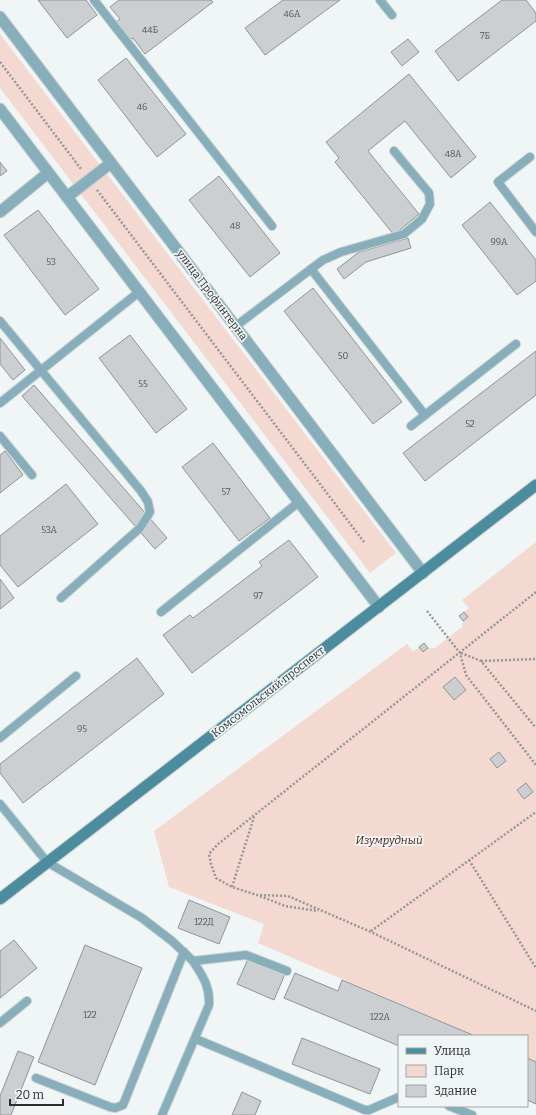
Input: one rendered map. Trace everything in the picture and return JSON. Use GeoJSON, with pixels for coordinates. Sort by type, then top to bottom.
{"type":"FeatureCollection","features":[{"type":"Feature","properties":{"kind":"main road","name":"Комсомольский проспект"},"geometry":{"type":"LineString","coordinates":[[0,898],[424,573],[536,485]]}},
{"type":"Feature","properties":{"kind":"street","name":"улица Профинтерна"},"geometry":{"type":"LineString","coordinates":[[0,17],[424,573]]}},
{"type":"Feature","properties":{"kind":"street"},"geometry":{"type":"LineString","coordinates":[[0,109],[379,607]]}},
{"type":"Feature","properties":{"kind":"street"},"geometry":{"type":"LineString","coordinates":[[67,196],[111,162]]}},
{"type":"Feature","properties":{"kind":"street"},"geometry":{"type":"LineString","coordinates":[[0,212],[48,172]]}},
{"type":"Feature","properties":{"kind":"lane"},"geometry":{"type":"LineString","coordinates":[[94,0],[272,226]]}},
{"type":"Feature","properties":{"kind":"lane"},"geometry":{"type":"LineString","coordinates":[[380,0],[392,15]]}},
{"type":"Feature","properties":{"kind":"lane"},"geometry":{"type":"LineString","coordinates":[[236,326],[311,269],[341,252],[404,234],[422,219],[430,204],[429,193],[394,151]]}},
{"type":"Feature","properties":{"kind":"lane"},"geometry":{"type":"LineString","coordinates":[[530,157],[498,182],[536,232]]}},
{"type":"Feature","properties":{"kind":"lane"},"geometry":{"type":"LineString","coordinates":[[311,269],[425,415]]}},
{"type":"Feature","properties":{"kind":"lane"},"geometry":{"type":"LineString","coordinates":[[0,403],[139,292]]}},
{"type":"Feature","properties":{"kind":"lane"},"geometry":{"type":"LineString","coordinates":[[0,321],[141,491],[148,502],[150,512],[140,528],[61,598]]}},
{"type":"Feature","properties":{"kind":"lane"},"geometry":{"type":"LineString","coordinates":[[411,426],[516,344]]}},
{"type":"Feature","properties":{"kind":"lane"},"geometry":{"type":"LineString","coordinates":[[0,436],[32,475]]}},
{"type":"Feature","properties":{"kind":"lane"},"geometry":{"type":"LineString","coordinates":[[161,612],[299,502]]}},
{"type":"Feature","properties":{"kind":"lane"},"geometry":{"type":"LineString","coordinates":[[0,738],[76,676]]}},
{"type":"Feature","properties":{"kind":"lane"},"geometry":{"type":"LineString","coordinates":[[0,804],[47,862],[142,918],[184,952],[193,961],[204,977],[210,992],[209,1005],[196,1039],[162,1115]]}},
{"type":"Feature","properties":{"kind":"lane"},"geometry":{"type":"LineString","coordinates":[[36,1078],[110,1107],[115,1108],[123,1105],[184,952]]}},
{"type":"Feature","properties":{"kind":"lane"},"geometry":{"type":"LineString","coordinates":[[193,961],[246,955],[287,971]]}},
{"type":"Feature","properties":{"kind":"lane"},"geometry":{"type":"LineString","coordinates":[[0,1022],[27,1001]]}},
{"type":"Feature","properties":{"kind":"lane"},"geometry":{"type":"LineString","coordinates":[[196,1039],[359,1107],[370,1110],[398,1097]]}},
{"type":"Feature","properties":{"kind":"lane"},"geometry":{"type":"LineString","coordinates":[[355,1115],[359,1107]]}},
{"type":"Feature","properties":{"kind":"lane"},"geometry":{"type":"LineString","coordinates":[[452,1107],[472,1115]]}},
{"type":"Feature","properties":{"kind":"path"},"geometry":{"type":"LineString","coordinates":[[0,62],[364,542]]}},
{"type":"Feature","properties":{"kind":"path"},"geometry":{"type":"LineString","coordinates":[[323,911],[285,906],[232,887],[216,878],[209,854],[218,844],[536,592]]}},
{"type":"Feature","properties":{"kind":"path"},"geometry":{"type":"LineString","coordinates":[[427,611],[460,653],[466,675],[536,765]]}},
{"type":"Feature","properties":{"kind":"path"},"geometry":{"type":"LineString","coordinates":[[460,653],[481,661],[536,659]]}},
{"type":"Feature","properties":{"kind":"path"},"geometry":{"type":"LineString","coordinates":[[481,661],[536,728]]}},
{"type":"Feature","properties":{"kind":"path"},"geometry":{"type":"LineString","coordinates":[[371,932],[536,812]]}},
{"type":"Feature","properties":{"kind":"path"},"geometry":{"type":"LineString","coordinates":[[232,887],[254,816]]}},
{"type":"Feature","properties":{"kind":"path"},"geometry":{"type":"LineString","coordinates":[[469,860],[536,968]]}},
{"type":"Feature","properties":{"kind":"path"},"geometry":{"type":"LineString","coordinates":[[257,895],[288,896],[371,932],[536,1011]]}},
{"type":"Feature","properties":{"kind":"green space"},"geometry":{"type":"Polygon","coordinates":[[[0,34],[396,553],[370,573],[0,88],[0,34]]]}},
{"type":"Feature","properties":{"kind":"green space","name":"Изумрудный"},"geometry":{"type":"Polygon","coordinates":[[[536,542],[536,1062],[528,1058],[528,1035],[473,1035],[258,943],[264,924],[169,887],[154,831],[407,644],[413,652],[419,647],[423,652],[428,648],[435,648],[462,627],[463,621],[468,617],[464,612],[469,608],[462,600],[536,542]]]}},
{"type":"Feature","properties":{"kind":"building"},"geometry":{"type":"Polygon","coordinates":[[[38,0],[86,0],[97,15],[67,38],[38,0]]]}},
{"type":"Feature","properties":{"kind":"building"},"geometry":{"type":"Polygon","coordinates":[[[119,0],[211,0],[213,2],[145,54],[133,38],[130,40],[116,22],[120,19],[110,7],[119,0]]]}},
{"type":"Feature","properties":{"kind":"building"},"geometry":{"type":"Polygon","coordinates":[[[283,0],[340,0],[265,55],[245,28],[283,0]]]}},
{"type":"Feature","properties":{"kind":"building"},"geometry":{"type":"Polygon","coordinates":[[[502,0],[526,0],[536,13],[536,21],[458,81],[435,51],[502,0]]]}},
{"type":"Feature","properties":{"kind":"building"},"geometry":{"type":"Polygon","coordinates":[[[408,39],[419,52],[402,66],[391,52],[408,39]]]}},
{"type":"Feature","properties":{"kind":"building"},"geometry":{"type":"Polygon","coordinates":[[[126,58],[186,134],[157,157],[98,80],[126,58]]]}},
{"type":"Feature","properties":{"kind":"building"},"geometry":{"type":"Polygon","coordinates":[[[409,74],[476,157],[451,178],[405,121],[368,151],[419,214],[394,235],[335,162],[339,158],[326,142],[409,74]]]}},
{"type":"Feature","properties":{"kind":"building"},"geometry":{"type":"Polygon","coordinates":[[[0,162],[7,171],[0,176],[0,162]]]}},
{"type":"Feature","properties":{"kind":"building"},"geometry":{"type":"Polygon","coordinates":[[[219,176],[280,253],[250,277],[189,200],[219,176]]]}},
{"type":"Feature","properties":{"kind":"building"},"geometry":{"type":"Polygon","coordinates":[[[490,202],[536,260],[536,281],[517,295],[462,225],[490,202]]]}},
{"type":"Feature","properties":{"kind":"building"},"geometry":{"type":"Polygon","coordinates":[[[38,210],[99,289],[65,315],[4,235],[38,210]]]}},
{"type":"Feature","properties":{"kind":"building"},"geometry":{"type":"Polygon","coordinates":[[[408,238],[411,248],[366,262],[344,279],[337,269],[359,252],[408,238]]]}},
{"type":"Feature","properties":{"kind":"building"},"geometry":{"type":"Polygon","coordinates":[[[313,288],[402,402],[373,424],[284,311],[313,288]]]}},
{"type":"Feature","properties":{"kind":"building"},"geometry":{"type":"Polygon","coordinates":[[[130,335],[187,409],[156,433],[99,358],[130,335]]]}},
{"type":"Feature","properties":{"kind":"building"},"geometry":{"type":"Polygon","coordinates":[[[0,338],[25,370],[13,380],[0,364],[0,338]]]}},
{"type":"Feature","properties":{"kind":"building"},"geometry":{"type":"Polygon","coordinates":[[[536,351],[536,395],[425,481],[403,453],[536,351]]]}},
{"type":"Feature","properties":{"kind":"building"},"geometry":{"type":"Polygon","coordinates":[[[34,385],[167,538],[155,549],[22,396],[34,385]]]}},
{"type":"Feature","properties":{"kind":"building"},"geometry":{"type":"Polygon","coordinates":[[[213,443],[270,518],[239,541],[182,467],[213,443]]]}},
{"type":"Feature","properties":{"kind":"building"},"geometry":{"type":"Polygon","coordinates":[[[5,451],[23,475],[0,493],[0,455],[5,451]]]}},
{"type":"Feature","properties":{"kind":"building"},"geometry":{"type":"Polygon","coordinates":[[[66,484],[98,524],[18,587],[0,565],[0,536],[66,484]]]}},
{"type":"Feature","properties":{"kind":"building"},"geometry":{"type":"Polygon","coordinates":[[[289,540],[318,577],[192,673],[163,635],[190,615],[193,618],[262,566],[259,562],[289,540]]]}},
{"type":"Feature","properties":{"kind":"building"},"geometry":{"type":"Polygon","coordinates":[[[0,579],[14,598],[0,609],[0,579]]]}},
{"type":"Feature","properties":{"kind":"building"},"geometry":{"type":"Polygon","coordinates":[[[464,612],[468,617],[463,621],[459,616],[464,612]]]}},
{"type":"Feature","properties":{"kind":"building"},"geometry":{"type":"Polygon","coordinates":[[[424,643],[428,648],[423,652],[419,647],[424,643]]]}},
{"type":"Feature","properties":{"kind":"building"},"geometry":{"type":"Polygon","coordinates":[[[137,658],[164,694],[23,803],[0,773],[0,764],[137,658]]]}},
{"type":"Feature","properties":{"kind":"building"},"geometry":{"type":"Polygon","coordinates":[[[455,677],[466,690],[454,700],[443,687],[455,677]]]}},
{"type":"Feature","properties":{"kind":"building"},"geometry":{"type":"Polygon","coordinates":[[[499,752],[506,761],[497,768],[490,759],[499,752]]]}},
{"type":"Feature","properties":{"kind":"building"},"geometry":{"type":"Polygon","coordinates":[[[526,783],[533,792],[524,799],[517,790],[526,783]]]}},
{"type":"Feature","properties":{"kind":"building"},"geometry":{"type":"Polygon","coordinates":[[[189,900],[230,917],[219,944],[178,928],[189,900]]]}},
{"type":"Feature","properties":{"kind":"building"},"geometry":{"type":"Polygon","coordinates":[[[14,940],[37,968],[0,998],[0,951],[14,940]]]}},
{"type":"Feature","properties":{"kind":"building"},"geometry":{"type":"Polygon","coordinates":[[[85,945],[142,968],[95,1085],[38,1062],[85,945]]]}},
{"type":"Feature","properties":{"kind":"building"},"geometry":{"type":"Polygon","coordinates":[[[248,959],[285,974],[274,1000],[237,984],[248,959]]]}},
{"type":"Feature","properties":{"kind":"building"},"geometry":{"type":"Polygon","coordinates":[[[295,973],[338,991],[342,980],[473,1035],[398,1035],[398,1046],[284,998],[295,973]]]}},
{"type":"Feature","properties":{"kind":"building"},"geometry":{"type":"Polygon","coordinates":[[[302,1038],[380,1069],[370,1094],[292,1064],[302,1038]]]}},
{"type":"Feature","properties":{"kind":"building"},"geometry":{"type":"Polygon","coordinates":[[[18,1051],[34,1057],[11,1115],[0,1115],[0,1096],[18,1051]]]}},
{"type":"Feature","properties":{"kind":"building"},"geometry":{"type":"Polygon","coordinates":[[[528,1058],[536,1062],[536,1104],[528,1100],[528,1058]]]}},
{"type":"Feature","properties":{"kind":"building"},"geometry":{"type":"Polygon","coordinates":[[[242,1092],[261,1101],[255,1115],[232,1115],[242,1092]]]}}]}
